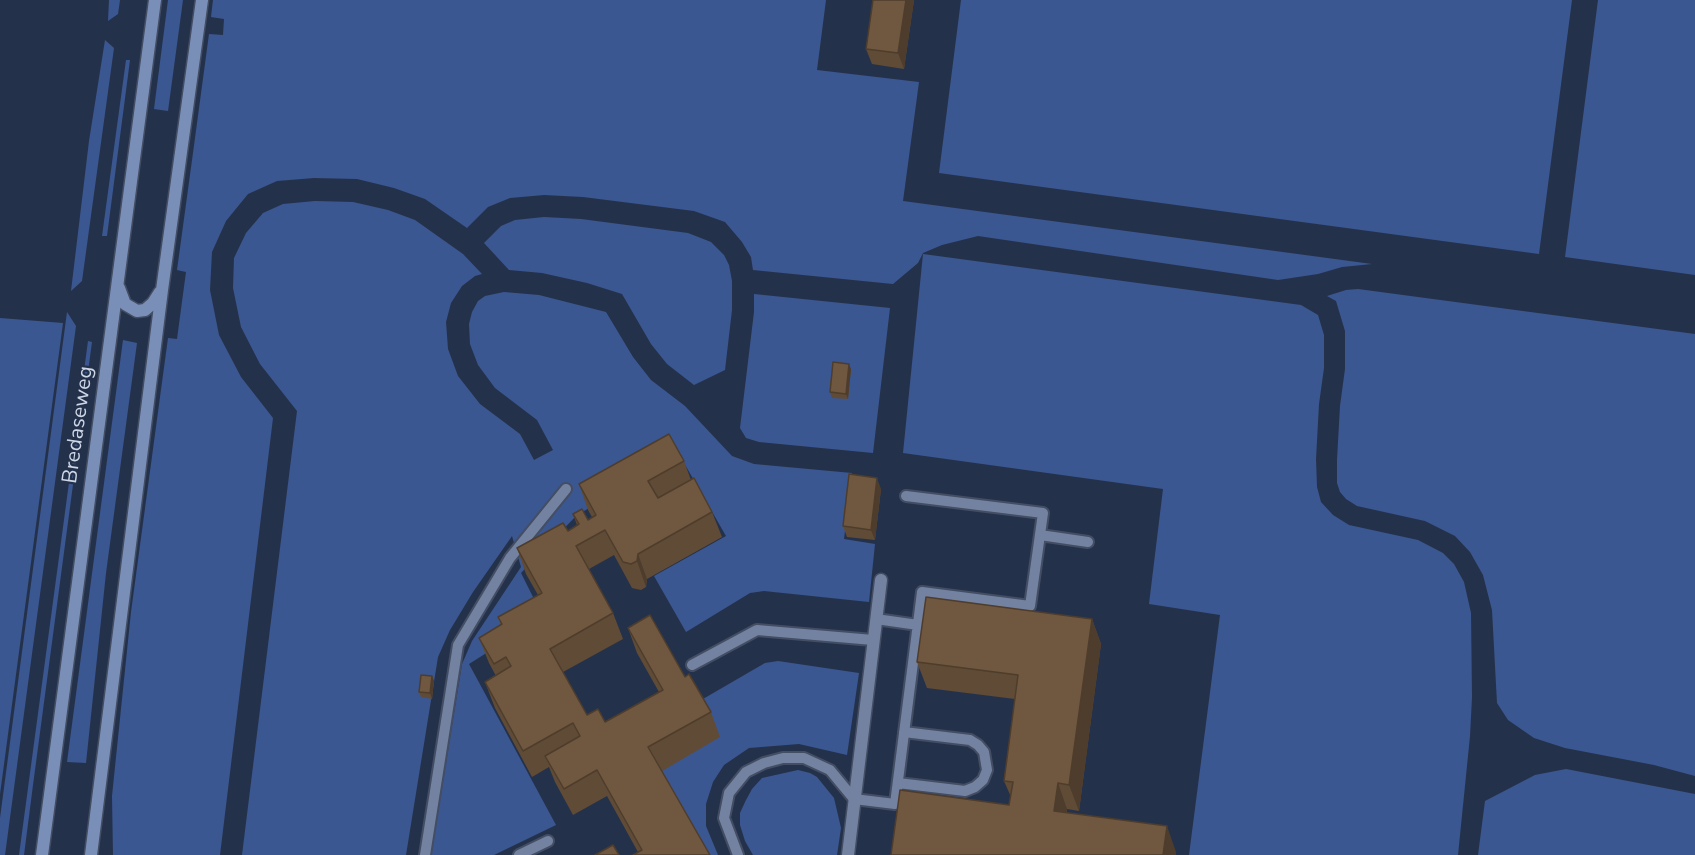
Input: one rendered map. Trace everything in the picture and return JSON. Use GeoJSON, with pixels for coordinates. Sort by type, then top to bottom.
{"type":"FeatureCollection","features":[{"type":"Feature","properties":{"kind":"main road","name":"Bredaseweg"},"geometry":{"type":"LineString","coordinates":[[42,855],[156,0]]}},
{"type":"Feature","properties":{"kind":"main road"},"geometry":{"type":"LineString","coordinates":[[91,855],[162,290],[202,0]]}},
{"type":"Feature","properties":{"kind":"main road"},"geometry":{"type":"LineString","coordinates":[[118,284],[124,304],[137,311],[145,310],[162,290]]}},
{"type":"Feature","properties":{"kind":"street"},"geometry":{"type":"LineString","coordinates":[[848,855],[881,580]]}},
{"type":"Feature","properties":{"kind":"lane"},"geometry":{"type":"LineString","coordinates":[[425,855],[458,645],[510,558],[566,489]]}},
{"type":"Feature","properties":{"kind":"lane"},"geometry":{"type":"LineString","coordinates":[[738,855],[724,818],[729,793],[746,772],[764,763],[783,758],[804,758],[830,770],[854,799],[895,804],[922,592],[1030,606],[1043,513],[906,496]]}},
{"type":"Feature","properties":{"kind":"lane"},"geometry":{"type":"LineString","coordinates":[[1040,535],[1088,542]]}},
{"type":"Feature","properties":{"kind":"lane"},"geometry":{"type":"LineString","coordinates":[[876,620],[918,625]]}},
{"type":"Feature","properties":{"kind":"lane"},"geometry":{"type":"LineString","coordinates":[[692,665],[757,630],[873,640]]}},
{"type":"Feature","properties":{"kind":"lane"},"geometry":{"type":"LineString","coordinates":[[898,783],[965,791],[975,787],[987,770],[984,752],[970,741],[904,732]]}},
{"type":"Feature","properties":{"kind":"lane"},"geometry":{"type":"LineString","coordinates":[[519,855],[548,841]]}},
{"type":"Feature","properties":{"kind":"shaded area"},"geometry":{"type":"Polygon","coordinates":[[[109,0],[120,0],[118,14],[108,21],[109,0]]]}},
{"type":"Feature","properties":{"kind":"shaded area"},"geometry":{"type":"Polygon","coordinates":[[[168,0],[183,0],[168,111],[154,109],[168,0]]]}},
{"type":"Feature","properties":{"kind":"shaded area"},"geometry":{"type":"Polygon","coordinates":[[[213,0],[826,0],[817,70],[919,82],[903,201],[1372,264],[1342,267],[1318,274],[1278,280],[978,236],[942,245],[923,253],[918,263],[893,284],[753,270],[751,257],[725,222],[694,211],[583,197],[544,195],[510,198],[488,207],[467,228],[425,199],[394,188],[357,179],[314,178],[277,181],[248,194],[226,221],[212,252],[210,290],[219,335],[241,377],[273,418],[220,855],[113,855],[112,796],[131,612],[168,338],[177,339],[186,272],[177,270],[209,34],[223,35],[224,19],[211,17],[213,0]]]}},
{"type":"Feature","properties":{"kind":"shaded area"},"geometry":{"type":"Polygon","coordinates":[[[961,0],[1572,0],[1539,254],[939,173],[961,0]]]}},
{"type":"Feature","properties":{"kind":"shaded area"},"geometry":{"type":"Polygon","coordinates":[[[1598,0],[1695,0],[1695,275],[1565,257],[1598,0]]]}},
{"type":"Feature","properties":{"kind":"shaded area"},"geometry":{"type":"Polygon","coordinates":[[[105,40],[114,48],[82,281],[71,291],[89,141],[105,40]]]}},
{"type":"Feature","properties":{"kind":"shaded area"},"geometry":{"type":"Polygon","coordinates":[[[126,60],[130,60],[107,236],[102,236],[126,60]]]}},
{"type":"Feature","properties":{"kind":"shaded area"},"geometry":{"type":"Polygon","coordinates":[[[315,201],[353,202],[388,210],[415,220],[463,254],[482,274],[475,276],[462,286],[451,303],[446,322],[448,349],[458,376],[480,404],[520,434],[534,460],[553,450],[537,420],[495,388],[478,365],[470,344],[469,324],[472,312],[478,301],[485,296],[504,292],[539,295],[606,312],[633,357],[651,380],[685,406],[732,456],[754,464],[852,473],[844,539],[875,544],[869,602],[764,591],[750,593],[686,632],[654,576],[726,536],[680,456],[577,515],[521,573],[543,617],[469,664],[556,825],[494,855],[431,855],[462,664],[472,641],[521,567],[512,536],[473,592],[450,630],[438,657],[406,855],[242,855],[297,411],[260,364],[241,327],[233,288],[234,258],[246,233],[263,213],[283,204],[315,201]]]}},
{"type":"Feature","properties":{"kind":"shaded area"},"geometry":{"type":"Polygon","coordinates":[[[544,217],[581,219],[688,233],[711,242],[724,255],[729,265],[732,281],[732,310],[725,370],[694,385],[667,364],[651,344],[622,294],[542,273],[509,270],[484,243],[501,226],[515,220],[544,217]]]}},
{"type":"Feature","properties":{"kind":"shaded area"},"geometry":{"type":"Polygon","coordinates":[[[923,254],[1301,305],[1318,315],[1324,335],[1324,368],[1319,404],[1316,459],[1317,487],[1321,502],[1333,515],[1349,525],[1418,540],[1443,553],[1454,564],[1464,582],[1471,613],[1472,697],[1458,855],[1189,855],[1220,615],[1149,604],[1163,489],[903,453],[923,254]]]}},
{"type":"Feature","properties":{"kind":"shaded area"},"geometry":{"type":"Polygon","coordinates":[[[1358,289],[1695,334],[1695,776],[1654,765],[1565,748],[1534,738],[1508,720],[1497,703],[1492,610],[1483,575],[1470,552],[1455,536],[1425,521],[1357,506],[1340,492],[1337,483],[1337,460],[1345,369],[1345,331],[1336,301],[1327,296],[1358,289]]]}},
{"type":"Feature","properties":{"kind":"shaded area"},"geometry":{"type":"Polygon","coordinates":[[[754,294],[890,308],[873,453],[759,442],[746,438],[740,428],[754,312],[754,294]]]}},
{"type":"Feature","properties":{"kind":"shaded area"},"geometry":{"type":"Polygon","coordinates":[[[67,312],[76,326],[5,855],[0,855],[0,818],[67,312]]]}},
{"type":"Feature","properties":{"kind":"shaded area"},"geometry":{"type":"Polygon","coordinates":[[[0,318],[63,323],[0,794],[0,318]]]}},
{"type":"Feature","properties":{"kind":"shaded area"},"geometry":{"type":"Polygon","coordinates":[[[123,340],[137,343],[106,573],[86,763],[67,762],[123,340]]]}},
{"type":"Feature","properties":{"kind":"shaded area"},"geometry":{"type":"Polygon","coordinates":[[[88,341],[92,342],[24,855],[19,855],[88,341]]]}},
{"type":"Feature","properties":{"kind":"shaded area"},"geometry":{"type":"Polygon","coordinates":[[[778,661],[859,673],[847,755],[799,744],[749,748],[724,765],[713,782],[706,804],[706,826],[718,855],[686,855],[642,777],[684,710],[765,663],[778,661]]]}},
{"type":"Feature","properties":{"kind":"shaded area"},"geometry":{"type":"Polygon","coordinates":[[[1566,769],[1695,794],[1695,855],[1478,855],[1485,801],[1535,775],[1566,769]]]}},
{"type":"Feature","properties":{"kind":"shaded area"},"geometry":{"type":"Polygon","coordinates":[[[798,770],[817,777],[834,798],[841,828],[837,855],[753,855],[740,825],[740,813],[746,800],[762,778],[798,770]]]}},
{"type":"Feature","properties":{"kind":"building"},"geometry":{"type":"Polygon","coordinates":[[[873,0],[906,0],[898,53],[866,49],[873,0]]]}},
{"type":"Feature","properties":{"kind":"building"},"geometry":{"type":"Polygon","coordinates":[[[833,362],[849,364],[846,394],[830,392],[833,362]]]}},
{"type":"Feature","properties":{"kind":"building"},"geometry":{"type":"Polygon","coordinates":[[[669,434],[684,461],[648,481],[658,498],[694,478],[712,512],[638,554],[637,561],[631,564],[623,562],[605,530],[576,546],[613,613],[550,649],[587,715],[598,709],[605,722],[663,690],[628,628],[650,615],[685,677],[689,674],[711,712],[648,747],[710,855],[633,855],[642,850],[597,770],[564,789],[545,756],[580,736],[573,723],[523,751],[485,682],[511,666],[506,657],[494,664],[479,638],[502,624],[498,617],[542,593],[517,548],[563,523],[568,531],[579,524],[573,514],[582,509],[588,520],[596,515],[579,484],[669,434]]]}},
{"type":"Feature","properties":{"kind":"building"},"geometry":{"type":"Polygon","coordinates":[[[849,474],[877,478],[871,530],[843,526],[849,474]]]}},
{"type":"Feature","properties":{"kind":"building"},"geometry":{"type":"Polygon","coordinates":[[[926,597],[1092,619],[1069,785],[1058,783],[1054,811],[1167,826],[1163,855],[891,855],[900,790],[1009,805],[1013,782],[1004,781],[1018,675],[917,662],[926,597]]]}},
{"type":"Feature","properties":{"kind":"building"},"geometry":{"type":"Polygon","coordinates":[[[421,675],[432,676],[430,693],[419,692],[421,675]]]}},
{"type":"Feature","properties":{"kind":"building"},"geometry":{"type":"Polygon","coordinates":[[[613,845],[619,855],[595,855],[613,845]]]}}]}
